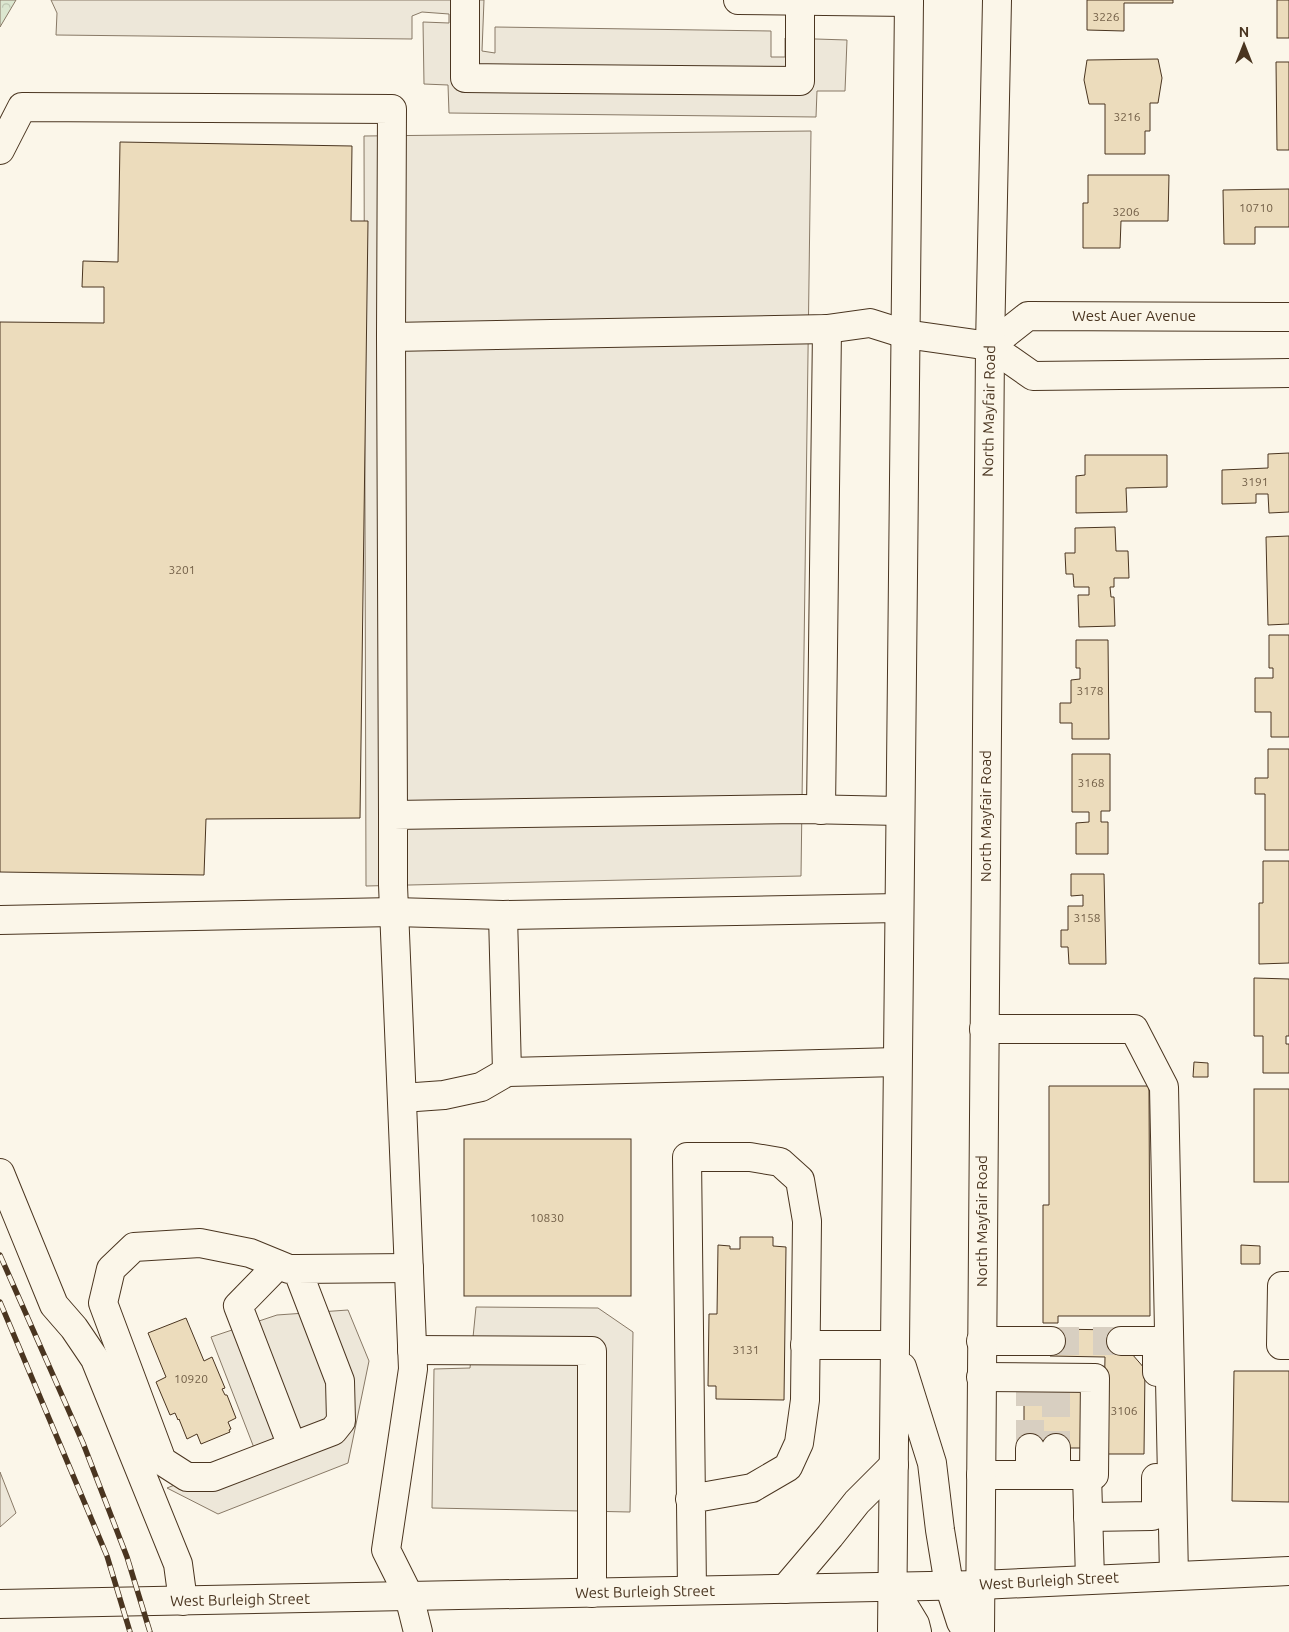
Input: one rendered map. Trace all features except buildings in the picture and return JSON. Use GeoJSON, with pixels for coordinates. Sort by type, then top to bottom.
{"type":"FeatureCollection","features":[{"type":"Feature","properties":{"kind":"main road"},"geometry":{"type":"LineString","coordinates":[[465,0],[465,78],[800,81],[800,1]]}},
{"type":"Feature","properties":{"kind":"main road"},"geometry":{"type":"LineString","coordinates":[[738,0],[910,1],[892,1632]]}},
{"type":"Feature","properties":{"kind":"main road","name":"North Mayfair Road"},"geometry":{"type":"LineString","coordinates":[[980,1632],[990,346],[997,0]]}},
{"type":"Feature","properties":{"kind":"main road"},"geometry":{"type":"LineString","coordinates":[[0,150],[22,107],[392,108],[391,337],[394,912],[413,1369],[386,1550],[408,1596],[418,1632]]}},
{"type":"Feature","properties":{"kind":"main road","name":"West Auer Avenue"},"geometry":{"type":"LineString","coordinates":[[990,346],[1028,316],[1289,317]]}},
{"type":"Feature","properties":{"kind":"main road"},"geometry":{"type":"LineString","coordinates":[[391,337],[827,329],[870,324],[905,334],[990,346],[1034,376],[1289,374]]}},
{"type":"Feature","properties":{"kind":"main road"},"geometry":{"type":"LineString","coordinates":[[821,810],[827,329]]}},
{"type":"Feature","properties":{"kind":"main road"},"geometry":{"type":"LineString","coordinates":[[393,816],[821,810],[900,811]]}},
{"type":"Feature","properties":{"kind":"main road"},"geometry":{"type":"LineString","coordinates":[[0,920],[394,912],[503,915],[899,908]]}},
{"type":"Feature","properties":{"kind":"main road"},"geometry":{"type":"LineString","coordinates":[[503,915],[507,1072]]}},
{"type":"Feature","properties":{"kind":"main road"},"geometry":{"type":"LineString","coordinates":[[984,1029],[1134,1029],[1164,1088],[1174,1576]]}},
{"type":"Feature","properties":{"kind":"main road"},"geometry":{"type":"LineString","coordinates":[[402,1098],[444,1095],[481,1087],[507,1072],[897,1062]]}},
{"type":"Feature","properties":{"kind":"main road"},"geometry":{"type":"LineString","coordinates":[[690,1499],[752,1488],[788,1467],[799,1443],[805,1400],[807,1221],[800,1180],[780,1162],[750,1157],[687,1157],[690,1499],[692,1590]]}},
{"type":"Feature","properties":{"kind":"main road"},"geometry":{"type":"LineString","coordinates":[[0,1173],[54,1306],[74,1328],[95,1359],[178,1564],[183,1601]]}},
{"type":"Feature","properties":{"kind":"main road"},"geometry":{"type":"LineString","coordinates":[[287,1267],[340,1380],[341,1421],[333,1431],[213,1477],[187,1477],[162,1461],[102,1303],[111,1269],[134,1247],[200,1243],[250,1253],[287,1267],[409,1268]]}},
{"type":"Feature","properties":{"kind":"main road"},"geometry":{"type":"LineString","coordinates":[[287,1267],[238,1306],[292,1446]]}},
{"type":"Feature","properties":{"kind":"main road"},"geometry":{"type":"LineString","coordinates":[[1289,1286],[1282,1286],[1282,1345],[1289,1345]]}},
{"type":"Feature","properties":{"kind":"main road"},"geometry":{"type":"LineString","coordinates":[[982,1341],[1040,1342],[1043,1383]]}},
{"type":"Feature","properties":{"kind":"main road"},"geometry":{"type":"LineString","coordinates":[[1088,1517],[1152,1516],[1156,1509],[1157,1341],[1121,1342]]}},
{"type":"Feature","properties":{"kind":"main road"},"geometry":{"type":"LineString","coordinates":[[805,1345],[895,1344]]}},
{"type":"Feature","properties":{"kind":"main road"},"geometry":{"type":"LineString","coordinates":[[895,1344],[932,1463],[949,1585],[967,1632]]}},
{"type":"Feature","properties":{"kind":"main road"},"geometry":{"type":"LineString","coordinates":[[412,1350],[592,1351],[592,1593]]}},
{"type":"Feature","properties":{"kind":"main road"},"geometry":{"type":"LineString","coordinates":[[981,1377],[1043,1383],[1094,1378],[1094,1475],[981,1475]]}},
{"type":"Feature","properties":{"kind":"main road"},"geometry":{"type":"LineString","coordinates":[[1043,1448],[1043,1475]]}},
{"type":"Feature","properties":{"kind":"main road"},"geometry":{"type":"LineString","coordinates":[[785,1589],[858,1502],[894,1465]]}},
{"type":"Feature","properties":{"kind":"main road"},"geometry":{"type":"LineString","coordinates":[[1087,1475],[1090,1579]]}},
{"type":"Feature","properties":{"kind":"main road","name":"West Burleigh Street"},"geometry":{"type":"LineString","coordinates":[[0,1604],[980,1585],[1289,1571]]}},
{"type":"Feature","properties":{"kind":"main road"},"geometry":{"type":"LineString","coordinates":[[892,1586],[915,1624],[917,1632]]}},
{"type":"Feature","properties":{"kind":"green space"},"geometry":{"type":"Polygon","coordinates":[[[0,0],[16,0],[0,27],[0,0]]]}},
{"type":"Feature","properties":{"kind":"shaded area"},"geometry":{"type":"Polygon","coordinates":[[[51,0],[484,0],[482,51],[495,53],[495,27],[771,31],[771,57],[785,57],[785,38],[847,40],[845,91],[817,91],[816,117],[449,113],[448,85],[424,84],[423,22],[449,23],[449,14],[422,12],[412,16],[412,39],[56,35],[57,13],[51,0]]]}},
{"type":"Feature","properties":{"kind":"shaded area"},"geometry":{"type":"Polygon","coordinates":[[[811,131],[801,876],[366,886],[364,136],[811,131]]]}},
{"type":"Feature","properties":{"kind":"shaded area"},"geometry":{"type":"Polygon","coordinates":[[[476,1307],[598,1308],[633,1332],[630,1512],[432,1508],[434,1369],[470,1368],[476,1307]]]}},
{"type":"Feature","properties":{"kind":"shaded area"},"geometry":{"type":"Polygon","coordinates":[[[348,1310],[369,1361],[348,1463],[218,1514],[167,1488],[256,1453],[211,1337],[277,1315],[348,1310]]]}},
{"type":"Feature","properties":{"kind":"shaded area"},"geometry":{"type":"Polygon","coordinates":[[[0,1472],[16,1513],[0,1527],[0,1472]]]}},
{"type":"Feature","properties":{"kind":"tunnel"},"geometry":{"type":"LineString","coordinates":[[1051,1341],[1121,1341]]}},
{"type":"Feature","properties":{"kind":"tunnel"},"geometry":{"type":"LineString","coordinates":[[1030,1389],[1030,1448]]}},
{"type":"Feature","properties":{"kind":"tunnel"},"geometry":{"type":"LineString","coordinates":[[1056,1389],[1056,1448]]}},
{"type":"Feature","properties":{"kind":"railway"},"geometry":{"type":"LineString","coordinates":[[0,1255],[83,1443],[127,1557],[150,1632]]}},
{"type":"Feature","properties":{"kind":"railway"},"geometry":{"type":"LineString","coordinates":[[0,1302],[107,1556],[130,1632]]}}]}
